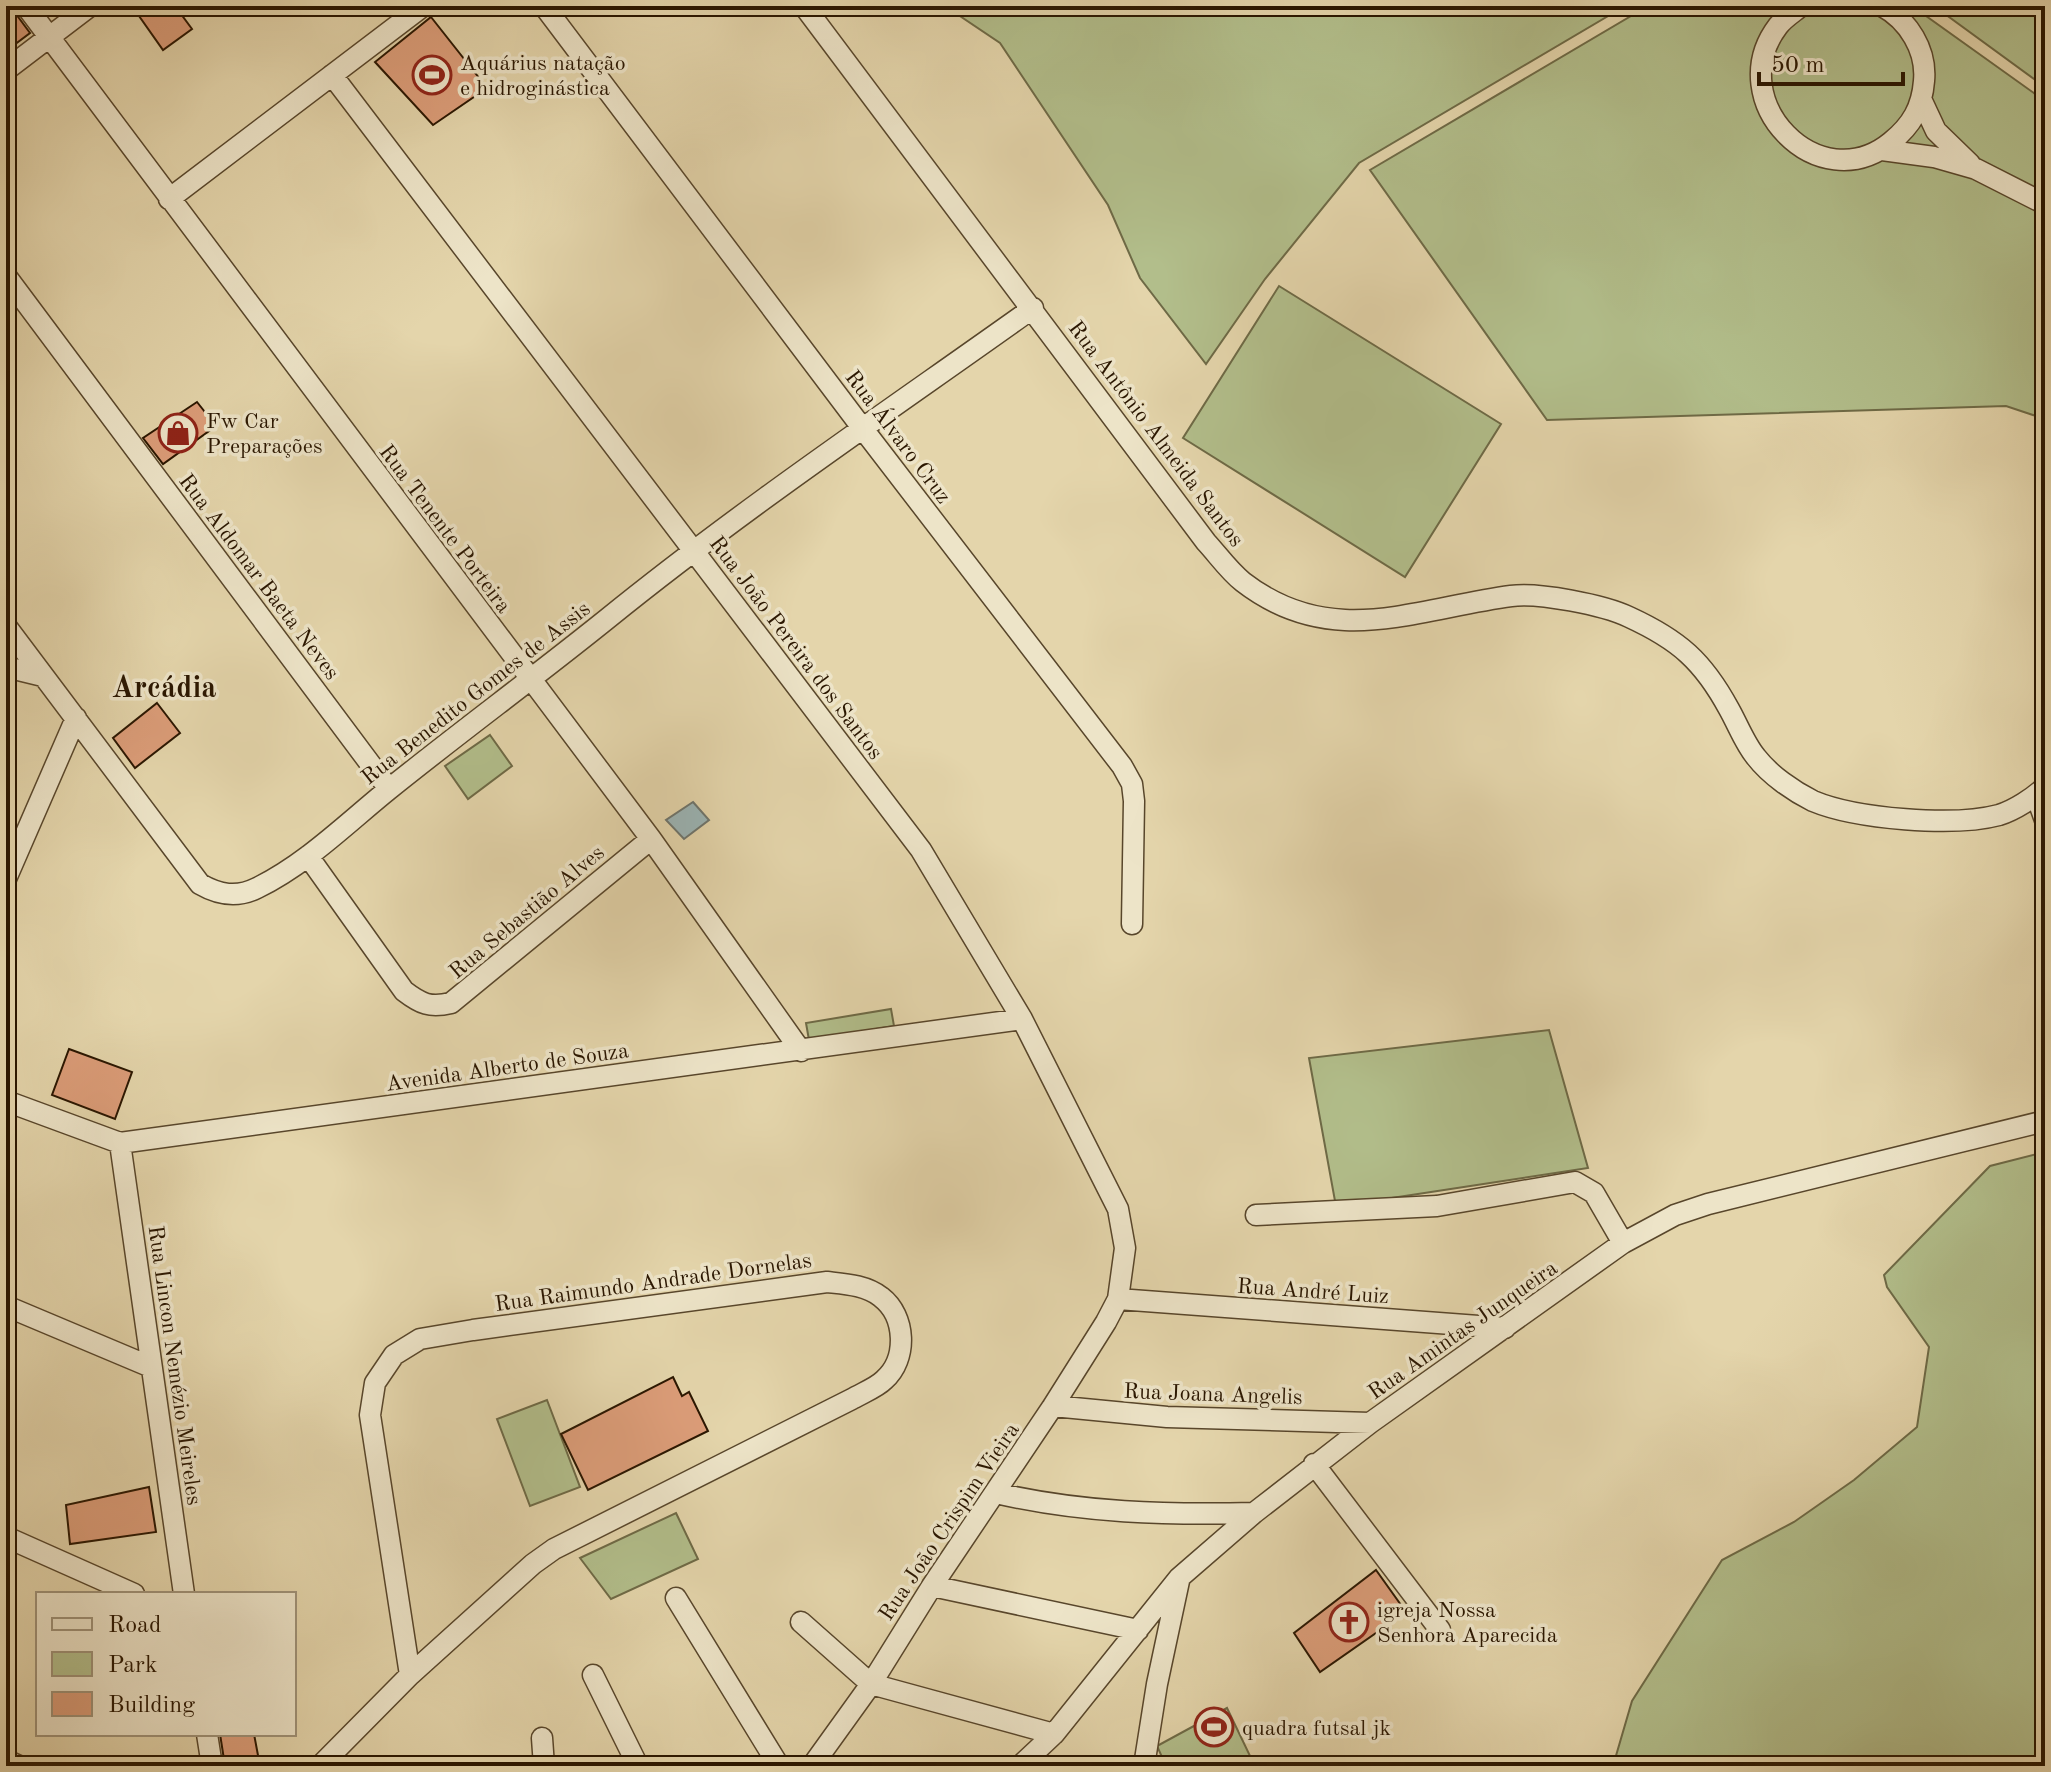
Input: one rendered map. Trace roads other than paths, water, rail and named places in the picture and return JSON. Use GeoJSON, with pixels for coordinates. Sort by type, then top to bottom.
{"type":"FeatureCollection","features":[{"type":"Feature","properties":{"kind":"street","name":"Rua Tenente Porteira"},"geometry":{"type":"LineString","coordinates":[[26,6],[651,839],[801,1051]]}},
{"type":"Feature","properties":{"kind":"street"},"geometry":{"type":"LineString","coordinates":[[6,70],[90,6]]}},
{"type":"Feature","properties":{"kind":"street"},"geometry":{"type":"LineString","coordinates":[[169,199],[423,6]]}},
{"type":"Feature","properties":{"kind":"street","name":"Rua Álvaro Cruz"},"geometry":{"type":"LineString","coordinates":[[544,6],[1122,766],[1132,784],[1134,801],[1132,924]]}},
{"type":"Feature","properties":{"kind":"street","name":"Rua Antônio Almeida Santos"},"geometry":{"type":"LineString","coordinates":[[804,6],[1206,542],[1240,580],[1272,601],[1312,615],[1356,622],[1398,618],[1514,595],[1556,598],[1626,616],[1663,635],[1696,658],[1718,689],[1755,757],[1782,782],[1814,801],[1848,810],[1924,822],[1968,821],[2002,814],[2040,791]]}},
{"type":"Feature","properties":{"kind":"street"},"geometry":{"type":"LineString","coordinates":[[1801,6],[1779,24],[1763,53],[1760,85],[1770,116],[1790,141],[1819,156],[1851,159],[1882,150],[1907,130],[1922,101],[1925,69],[1916,38],[1896,13],[1882,6]]}},
{"type":"Feature","properties":{"kind":"street","name":"Rua João Pereira dos Santos"},"geometry":{"type":"LineString","coordinates":[[332,75],[921,850],[1022,1019],[1118,1209],[1125,1248],[1118,1299]]}},
{"type":"Feature","properties":{"kind":"street"},"geometry":{"type":"LineString","coordinates":[[1922,101],[1936,131],[1976,169]]}},
{"type":"Feature","properties":{"kind":"street"},"geometry":{"type":"LineString","coordinates":[[1882,150],[1934,157],[1976,169],[2045,204]]}},
{"type":"Feature","properties":{"kind":"street","name":"Rua Aldomar Baeta Neves"},"geometry":{"type":"LineString","coordinates":[[6,276],[389,789]]}},
{"type":"Feature","properties":{"kind":"street","name":"Rua Benedito Gomes de Assis"},"geometry":{"type":"LineString","coordinates":[[6,626],[200,884],[217,893],[234,895],[255,889],[308,856],[694,549],[1033,308]]}},
{"type":"Feature","properties":{"kind":"street"},"geometry":{"type":"LineString","coordinates":[[6,667],[43,676]]}},
{"type":"Feature","properties":{"kind":"street"},"geometry":{"type":"LineString","coordinates":[[6,879],[76,718]]}},
{"type":"Feature","properties":{"kind":"street"},"geometry":{"type":"LineString","coordinates":[[2040,791],[2045,820]]}},
{"type":"Feature","properties":{"kind":"street","name":"Rua Sebastião Alves"},"geometry":{"type":"LineString","coordinates":[[308,856],[404,991],[418,1002],[432,1007],[451,1003],[651,839]]}},
{"type":"Feature","properties":{"kind":"street","name":"Avenida Alberto de Souza"},"geometry":{"type":"LineString","coordinates":[[6,1101],[120,1143],[1022,1019]]}},
{"type":"Feature","properties":{"kind":"street","name":"Rua Amintas Junqueira"},"geometry":{"type":"LineString","coordinates":[[1020,1766],[1054,1734],[1179,1578],[1314,1464],[1623,1243],[1675,1215],[1708,1204],[2045,1121]]}},
{"type":"Feature","properties":{"kind":"street","name":"Rua Lincon Nemézio Meireles"},"geometry":{"type":"LineString","coordinates":[[120,1143],[184,1592]]}},
{"type":"Feature","properties":{"kind":"street"},"geometry":{"type":"LineString","coordinates":[[1256,1215],[1437,1206],[1575,1182],[1594,1193],[1623,1243]]}},
{"type":"Feature","properties":{"kind":"street","name":"Rua Raimundo Andrade Dornelas"},"geometry":{"type":"LineString","coordinates":[[320,1766],[410,1675],[514,1579],[554,1549],[885,1380],[897,1363],[902,1344],[898,1319],[882,1297],[855,1285],[827,1282],[460,1332],[420,1339],[394,1355],[375,1383],[370,1415],[410,1675]]}},
{"type":"Feature","properties":{"kind":"street","name":"Rua André Luiz"},"geometry":{"type":"LineString","coordinates":[[1118,1299],[1505,1328]]}},
{"type":"Feature","properties":{"kind":"street","name":"Rua João Crispim Vieira"},"geometry":{"type":"LineString","coordinates":[[812,1766],[871,1684],[932,1586],[1053,1406],[1118,1299]]}},
{"type":"Feature","properties":{"kind":"street"},"geometry":{"type":"LineString","coordinates":[[6,1306],[151,1367]]}},
{"type":"Feature","properties":{"kind":"street","name":"Rua Joana Angelis"},"geometry":{"type":"LineString","coordinates":[[1053,1406],[1167,1417],[1370,1423]]}},
{"type":"Feature","properties":{"kind":"street"},"geometry":{"type":"LineString","coordinates":[[1314,1464],[1440,1630]]}},
{"type":"Feature","properties":{"kind":"street"},"geometry":{"type":"LineString","coordinates":[[996,1493],[1042,1504],[1121,1513],[1254,1513]]}},
{"type":"Feature","properties":{"kind":"street"},"geometry":{"type":"LineString","coordinates":[[6,1537],[130,1592]]}},
{"type":"Feature","properties":{"kind":"street"},"geometry":{"type":"LineString","coordinates":[[1144,1766],[1179,1578]]}},
{"type":"Feature","properties":{"kind":"street"},"geometry":{"type":"LineString","coordinates":[[932,1586],[1138,1630]]}},
{"type":"Feature","properties":{"kind":"street"},"geometry":{"type":"LineString","coordinates":[[676,1598],[779,1766]]}},
{"type":"Feature","properties":{"kind":"street"},"geometry":{"type":"LineString","coordinates":[[801,1622],[871,1684],[1054,1734]]}},
{"type":"Feature","properties":{"kind":"street"},"geometry":{"type":"LineString","coordinates":[[593,1675],[638,1766]]}},
{"type":"Feature","properties":{"kind":"street"},"geometry":{"type":"LineString","coordinates":[[207,1736],[212,1766]]}},
{"type":"Feature","properties":{"kind":"street"},"geometry":{"type":"LineString","coordinates":[[542,1738],[544,1766]]}},
{"type":"Feature","properties":{"kind":"street"},"geometry":{"type":"LineString","coordinates":[[6,1760],[19,1766]]}},
{"type":"Feature","properties":{"kind":"water"},"geometry":{"type":"Polygon","coordinates":[[[693,802],[709,820],[684,839],[666,820],[693,802]]]}},
{"type":"Feature","properties":{"kind":"place","name":"Aquárius natação e hidroginástica"},"geometry":{"type":"Point","coordinates":[432,75]}},
{"type":"Feature","properties":{"kind":"place","name":"Fw Car Preparações"},"geometry":{"type":"Point","coordinates":[178,433]}},
{"type":"Feature","properties":{"kind":"place","name":"igreja Nossa Senhora Aparecida"},"geometry":{"type":"Point","coordinates":[1349,1622]}},
{"type":"Feature","properties":{"kind":"place","name":"quadra futsal jk"},"geometry":{"type":"Point","coordinates":[1214,1727]}},
{"type":"Feature","properties":{"kind":"district","name":"Arcádia"},"geometry":{"type":"Point","coordinates":[164,687]}}]}
